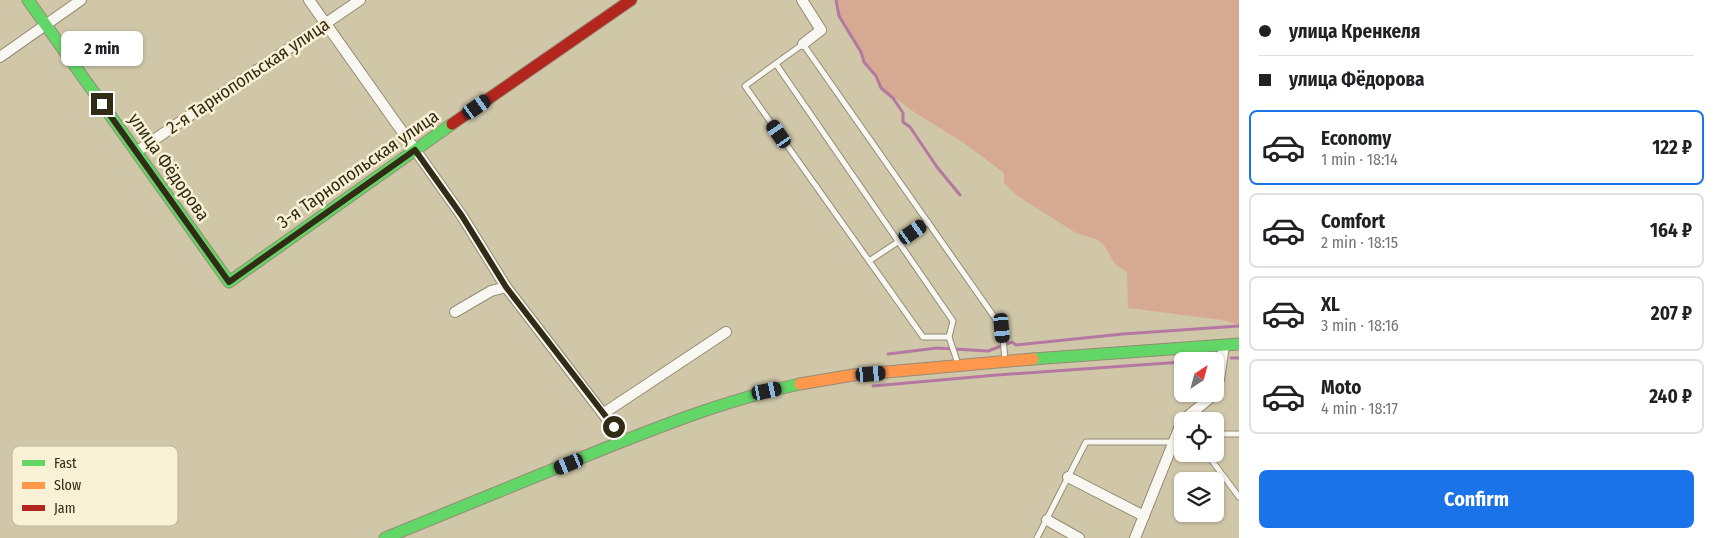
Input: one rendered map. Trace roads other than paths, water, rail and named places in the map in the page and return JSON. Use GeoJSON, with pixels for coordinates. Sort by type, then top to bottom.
{"type":"FeatureCollection","features":[{"type":"Feature","properties":{"kind":"street","name":"улица Фёдорова"},"geometry":{"type":"LineString","coordinates":[[28,0],[229,282]]}},
{"type":"Feature","properties":{"kind":"street"},"geometry":{"type":"LineString","coordinates":[[0,57],[81,0]]}},
{"type":"Feature","properties":{"kind":"street"},"geometry":{"type":"LineString","coordinates":[[309,0],[462,216],[506,287],[624,441]]}},
{"type":"Feature","properties":{"kind":"street","name":"2-я Тарнопольская улица"},"geometry":{"type":"LineString","coordinates":[[136,152],[360,0]]}},
{"type":"Feature","properties":{"kind":"street","name":"3-я Тарнопольская улица"},"geometry":{"type":"LineString","coordinates":[[229,282],[631,0]]}},
{"type":"Feature","properties":{"kind":"street"},"geometry":{"type":"LineString","coordinates":[[802,0],[821,30],[803,44]]}},
{"type":"Feature","properties":{"kind":"street"},"geometry":{"type":"LineString","coordinates":[[455,312],[491,291],[506,287]]}},
{"type":"Feature","properties":{"kind":"street"},"geometry":{"type":"LineString","coordinates":[[604,413],[726,332]]}},
{"type":"Feature","properties":{"kind":"street"},"geometry":{"type":"LineString","coordinates":[[386,538],[624,441],[723,404],[767,391],[853,375],[1239,344]]}},
{"type":"Feature","properties":{"kind":"street"},"geometry":{"type":"LineString","coordinates":[[1223,352],[1224,346]]}},
{"type":"Feature","properties":{"kind":"street"},"geometry":{"type":"LineString","coordinates":[[1193,412],[1205,402]]}},
{"type":"Feature","properties":{"kind":"street"},"geometry":{"type":"LineString","coordinates":[[1135,538],[1174,442]]}},
{"type":"Feature","properties":{"kind":"street"},"geometry":{"type":"LineString","coordinates":[[1068,477],[1144,516]]}},
{"type":"Feature","properties":{"kind":"street"},"geometry":{"type":"LineString","coordinates":[[1047,520],[1079,538]]}},
{"type":"Feature","properties":{"kind":"lane"},"geometry":{"type":"LineString","coordinates":[[949,336],[922,337],[745,86],[803,44],[1002,328],[1006,363]]}},
{"type":"Feature","properties":{"kind":"lane"},"geometry":{"type":"LineString","coordinates":[[776,64],[953,321],[949,336],[959,366]]}},
{"type":"Feature","properties":{"kind":"lane"},"geometry":{"type":"LineString","coordinates":[[868,261],[928,222]]}},
{"type":"Feature","properties":{"kind":"lane"},"geometry":{"type":"LineString","coordinates":[[1224,434],[1239,434]]}},
{"type":"Feature","properties":{"kind":"lane"},"geometry":{"type":"LineString","coordinates":[[1037,538],[1086,442],[1174,442]]}},
{"type":"Feature","properties":{"kind":"lane"},"geometry":{"type":"LineString","coordinates":[[1213,462],[1239,497]]}},
{"type":"Feature","properties":{"kind":"waterway"},"geometry":{"type":"LineString","coordinates":[[836,0],[839,16],[861,52],[864,62],[876,76],[881,88],[893,98],[903,113],[903,122],[910,127],[937,167],[960,195]]}},
{"type":"Feature","properties":{"kind":"waterway"},"geometry":{"type":"LineString","coordinates":[[888,354],[937,348],[988,351],[1012,342],[1016,345],[1123,334],[1239,326]]}},
{"type":"Feature","properties":{"kind":"waterway"},"geometry":{"type":"LineString","coordinates":[[1231,358],[1239,358]]}},
{"type":"Feature","properties":{"kind":"waterway"},"geometry":{"type":"LineString","coordinates":[[873,386],[1174,363]]}}]}
